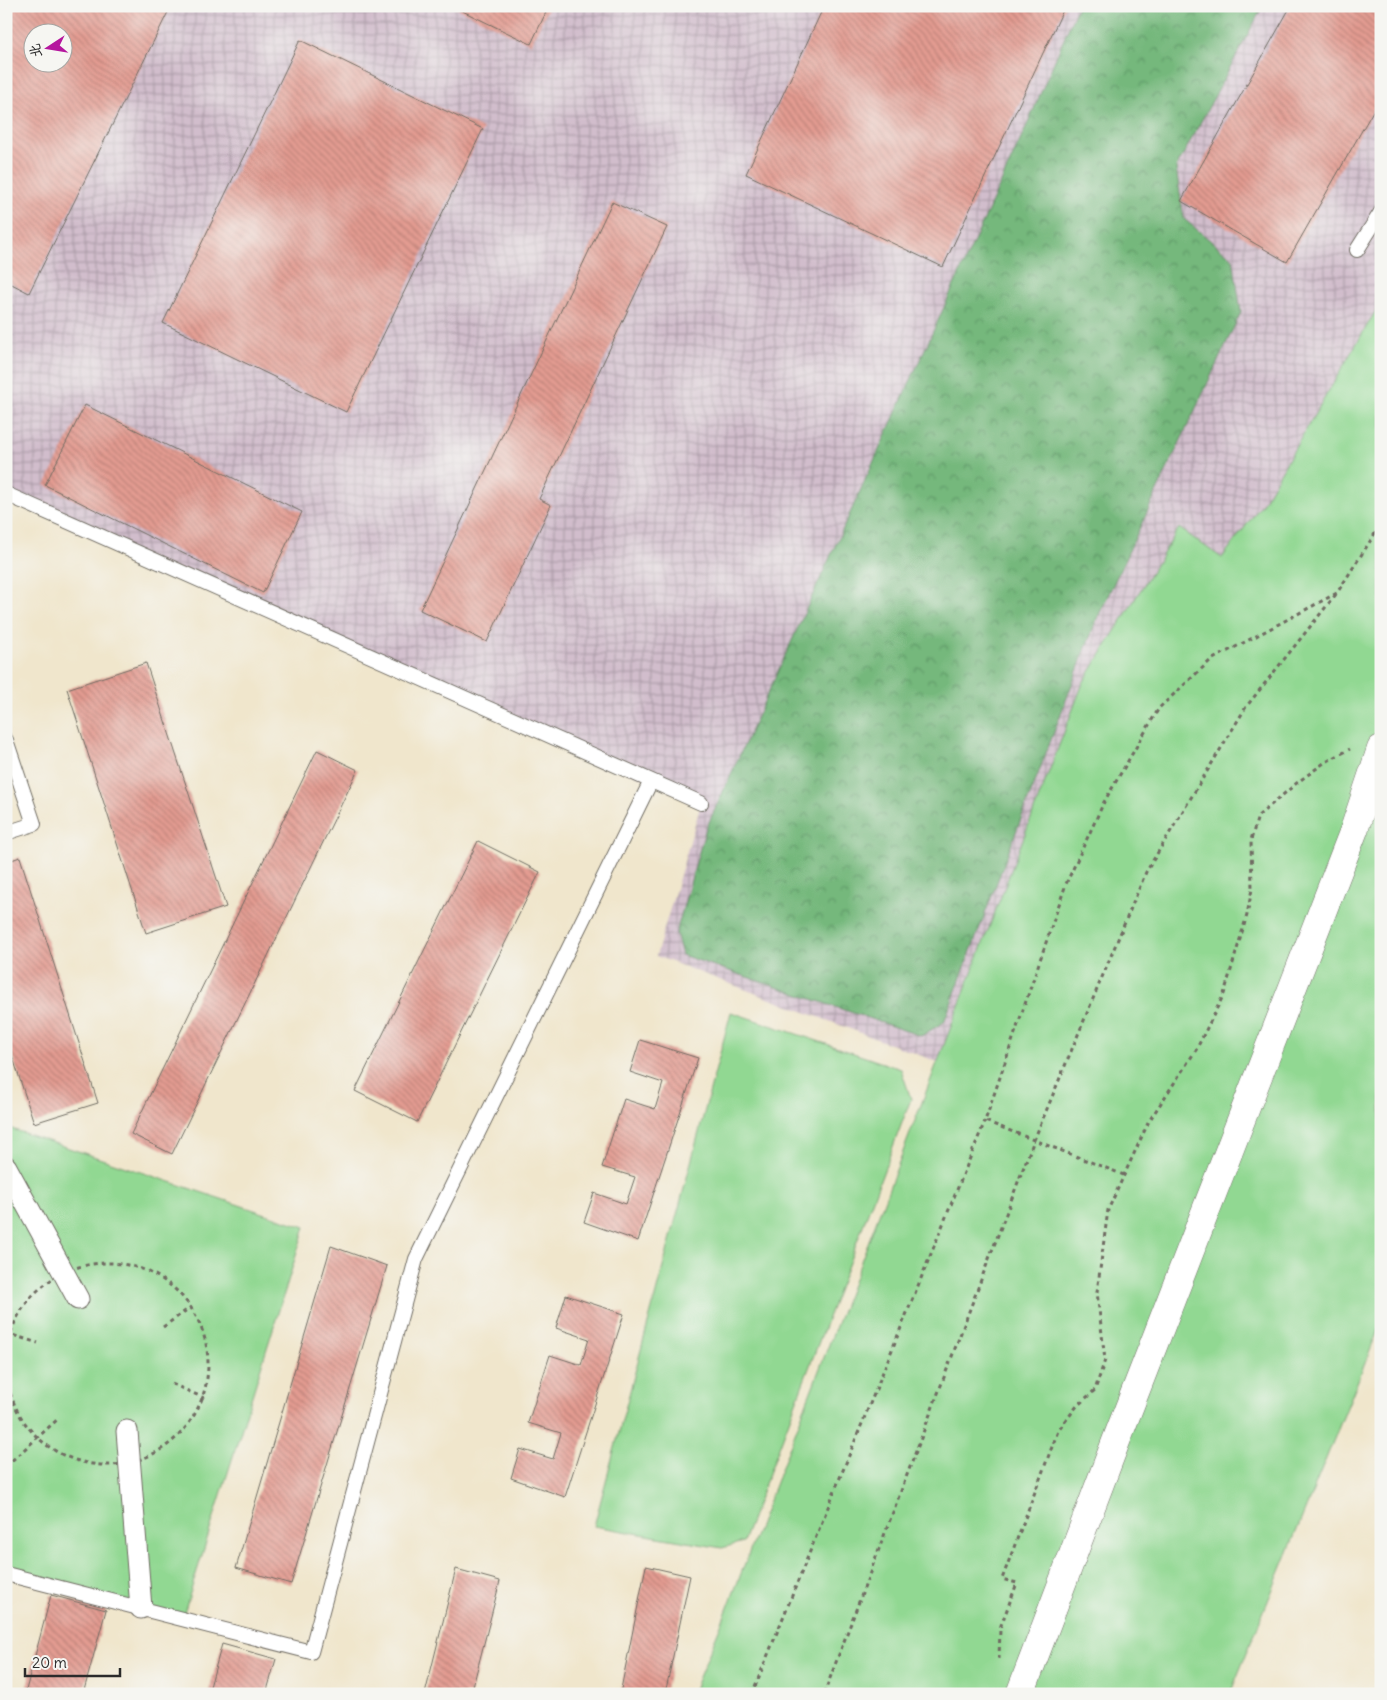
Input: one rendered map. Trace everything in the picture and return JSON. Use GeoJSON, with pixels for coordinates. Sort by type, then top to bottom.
{"type":"FeatureCollection","features":[{"type":"Feature","properties":{"kind":"street"},"geometry":{"type":"LineString","coordinates":[[1020,1694],[1118,1436],[1354,830],[1368,748]]}},
{"type":"Feature","properties":{"kind":"street"},"geometry":{"type":"LineString","coordinates":[[6,1167],[78,1299]]}},
{"type":"Feature","properties":{"kind":"street"},"geometry":{"type":"LineString","coordinates":[[127,1431],[141,1608]]}},
{"type":"Feature","properties":{"kind":"lane"},"geometry":{"type":"LineString","coordinates":[[1357,250],[1381,212]]}},
{"type":"Feature","properties":{"kind":"lane"},"geometry":{"type":"LineString","coordinates":[[6,494],[701,803]]}},
{"type":"Feature","properties":{"kind":"lane"},"geometry":{"type":"LineString","coordinates":[[6,740],[34,824],[6,833]]}},
{"type":"Feature","properties":{"kind":"lane"},"geometry":{"type":"LineString","coordinates":[[6,1574],[311,1652],[416,1259],[651,781]]}},
{"type":"Feature","properties":{"kind":"path"},"geometry":{"type":"LineString","coordinates":[[824,1694],[1034,1140],[1146,872],[1246,707],[1337,592],[1381,524]]}},
{"type":"Feature","properties":{"kind":"path"},"geometry":{"type":"LineString","coordinates":[[752,1694],[985,1121],[1066,884],[1104,802],[1159,708],[1211,660],[1337,592]]}},
{"type":"Feature","properties":{"kind":"path"},"geometry":{"type":"LineString","coordinates":[[997,1667],[1000,1628],[1017,1583],[1002,1578],[1058,1431],[1077,1406],[1095,1390],[1105,1360],[1097,1292],[1108,1210],[1149,1121],[1196,1050],[1224,994],[1249,906],[1252,889],[1251,840],[1258,816],[1324,763],[1368,748]]}},
{"type":"Feature","properties":{"kind":"path"},"geometry":{"type":"LineString","coordinates":[[985,1121],[1124,1175]]}},
{"type":"Feature","properties":{"kind":"path"},"geometry":{"type":"LineString","coordinates":[[96,1262],[130,1264],[162,1277],[187,1300],[204,1330],[209,1364],[204,1398],[187,1428],[162,1451],[130,1464],[97,1466],[65,1457],[38,1439],[18,1412],[7,1382],[7,1348],[11,1334],[17,1317],[36,1290],[63,1272],[96,1262]]}},
{"type":"Feature","properties":{"kind":"path"},"geometry":{"type":"LineString","coordinates":[[163,1327],[191,1307]]}},
{"type":"Feature","properties":{"kind":"path"},"geometry":{"type":"LineString","coordinates":[[6,1333],[38,1343]]}},
{"type":"Feature","properties":{"kind":"path"},"geometry":{"type":"LineString","coordinates":[[172,1384],[204,1398]]}},
{"type":"Feature","properties":{"kind":"path"},"geometry":{"type":"LineString","coordinates":[[6,1466],[59,1418]]}},
{"type":"Feature","properties":{"kind":"shaded area"},"geometry":{"type":"Polygon","coordinates":[[[6,6],[1381,6],[1381,302],[1262,504],[1222,558],[1179,528],[1083,683],[938,1062],[656,956],[701,804],[6,495],[6,6]]]}},
{"type":"Feature","properties":{"kind":"green space"},"geometry":{"type":"Polygon","coordinates":[[[1078,6],[1263,6],[1176,168],[1184,219],[1233,259],[1241,312],[1096,621],[944,1022],[921,1036],[682,955],[676,933],[705,831],[1024,132],[1078,6]]]}},
{"type":"Feature","properties":{"kind":"green space"},"geometry":{"type":"Polygon","coordinates":[[[1381,302],[1381,1324],[1230,1694],[692,1694],[727,1610],[1083,683],[1179,528],[1222,558],[1262,504],[1381,302]]]}},
{"type":"Feature","properties":{"kind":"green space"},"geometry":{"type":"Polygon","coordinates":[[[731,1012],[901,1069],[911,1099],[743,1542],[722,1548],[594,1526],[731,1012]]]}},
{"type":"Feature","properties":{"kind":"green space"},"geometry":{"type":"Polygon","coordinates":[[[6,1127],[305,1227],[182,1619],[6,1574],[6,1127]]]}},
{"type":"Feature","properties":{"kind":"building"},"geometry":{"type":"Polygon","coordinates":[[[6,6],[171,6],[29,293],[6,281],[6,6]]]}},
{"type":"Feature","properties":{"kind":"building"},"geometry":{"type":"Polygon","coordinates":[[[452,6],[549,6],[531,44],[452,6]]]}},
{"type":"Feature","properties":{"kind":"building"},"geometry":{"type":"Polygon","coordinates":[[[824,6],[1065,6],[943,267],[746,174],[824,6]]]}},
{"type":"Feature","properties":{"kind":"building"},"geometry":{"type":"Polygon","coordinates":[[[1291,6],[1381,6],[1381,97],[1287,262],[1181,201],[1291,6]]]}},
{"type":"Feature","properties":{"kind":"building"},"geometry":{"type":"Polygon","coordinates":[[[300,40],[483,129],[346,412],[163,323],[300,40]]]}},
{"type":"Feature","properties":{"kind":"building"},"geometry":{"type":"Polygon","coordinates":[[[612,202],[667,227],[539,499],[551,505],[487,642],[420,610],[612,202]]]}},
{"type":"Feature","properties":{"kind":"building"},"geometry":{"type":"Polygon","coordinates":[[[85,405],[302,512],[263,593],[45,485],[85,405]]]}},
{"type":"Feature","properties":{"kind":"building"},"geometry":{"type":"Polygon","coordinates":[[[146,663],[226,907],[146,933],[67,689],[146,663]]]}},
{"type":"Feature","properties":{"kind":"building"},"geometry":{"type":"Polygon","coordinates":[[[317,750],[358,770],[172,1154],[131,1134],[317,750]]]}},
{"type":"Feature","properties":{"kind":"building"},"geometry":{"type":"Polygon","coordinates":[[[478,841],[540,872],[417,1122],[355,1091],[478,841]]]}},
{"type":"Feature","properties":{"kind":"building"},"geometry":{"type":"Polygon","coordinates":[[[20,857],[98,1103],[34,1123],[6,1036],[6,862],[20,857]]]}},
{"type":"Feature","properties":{"kind":"building"},"geometry":{"type":"Polygon","coordinates":[[[640,1040],[698,1058],[638,1241],[584,1222],[594,1193],[626,1204],[635,1177],[602,1167],[624,1099],[655,1109],[663,1083],[630,1072],[640,1040]]]}},
{"type":"Feature","properties":{"kind":"building"},"geometry":{"type":"Polygon","coordinates":[[[331,1246],[387,1266],[291,1584],[236,1568],[331,1246]]]}},
{"type":"Feature","properties":{"kind":"building"},"geometry":{"type":"Polygon","coordinates":[[[566,1295],[624,1314],[565,1497],[511,1478],[520,1449],[553,1459],[561,1433],[528,1423],[550,1355],[581,1365],[589,1339],[556,1328],[566,1295]]]}},
{"type":"Feature","properties":{"kind":"building"},"geometry":{"type":"Polygon","coordinates":[[[646,1566],[690,1576],[665,1694],[620,1694],[646,1566]]]}},
{"type":"Feature","properties":{"kind":"building"},"geometry":{"type":"Polygon","coordinates":[[[456,1569],[500,1581],[471,1694],[425,1694],[456,1569]]]}},
{"type":"Feature","properties":{"kind":"building"},"geometry":{"type":"Polygon","coordinates":[[[51,1595],[106,1610],[83,1694],[25,1694],[51,1595]]]}},
{"type":"Feature","properties":{"kind":"building"},"geometry":{"type":"Polygon","coordinates":[[[222,1644],[276,1659],[266,1694],[208,1694],[222,1644]]]}}]}
